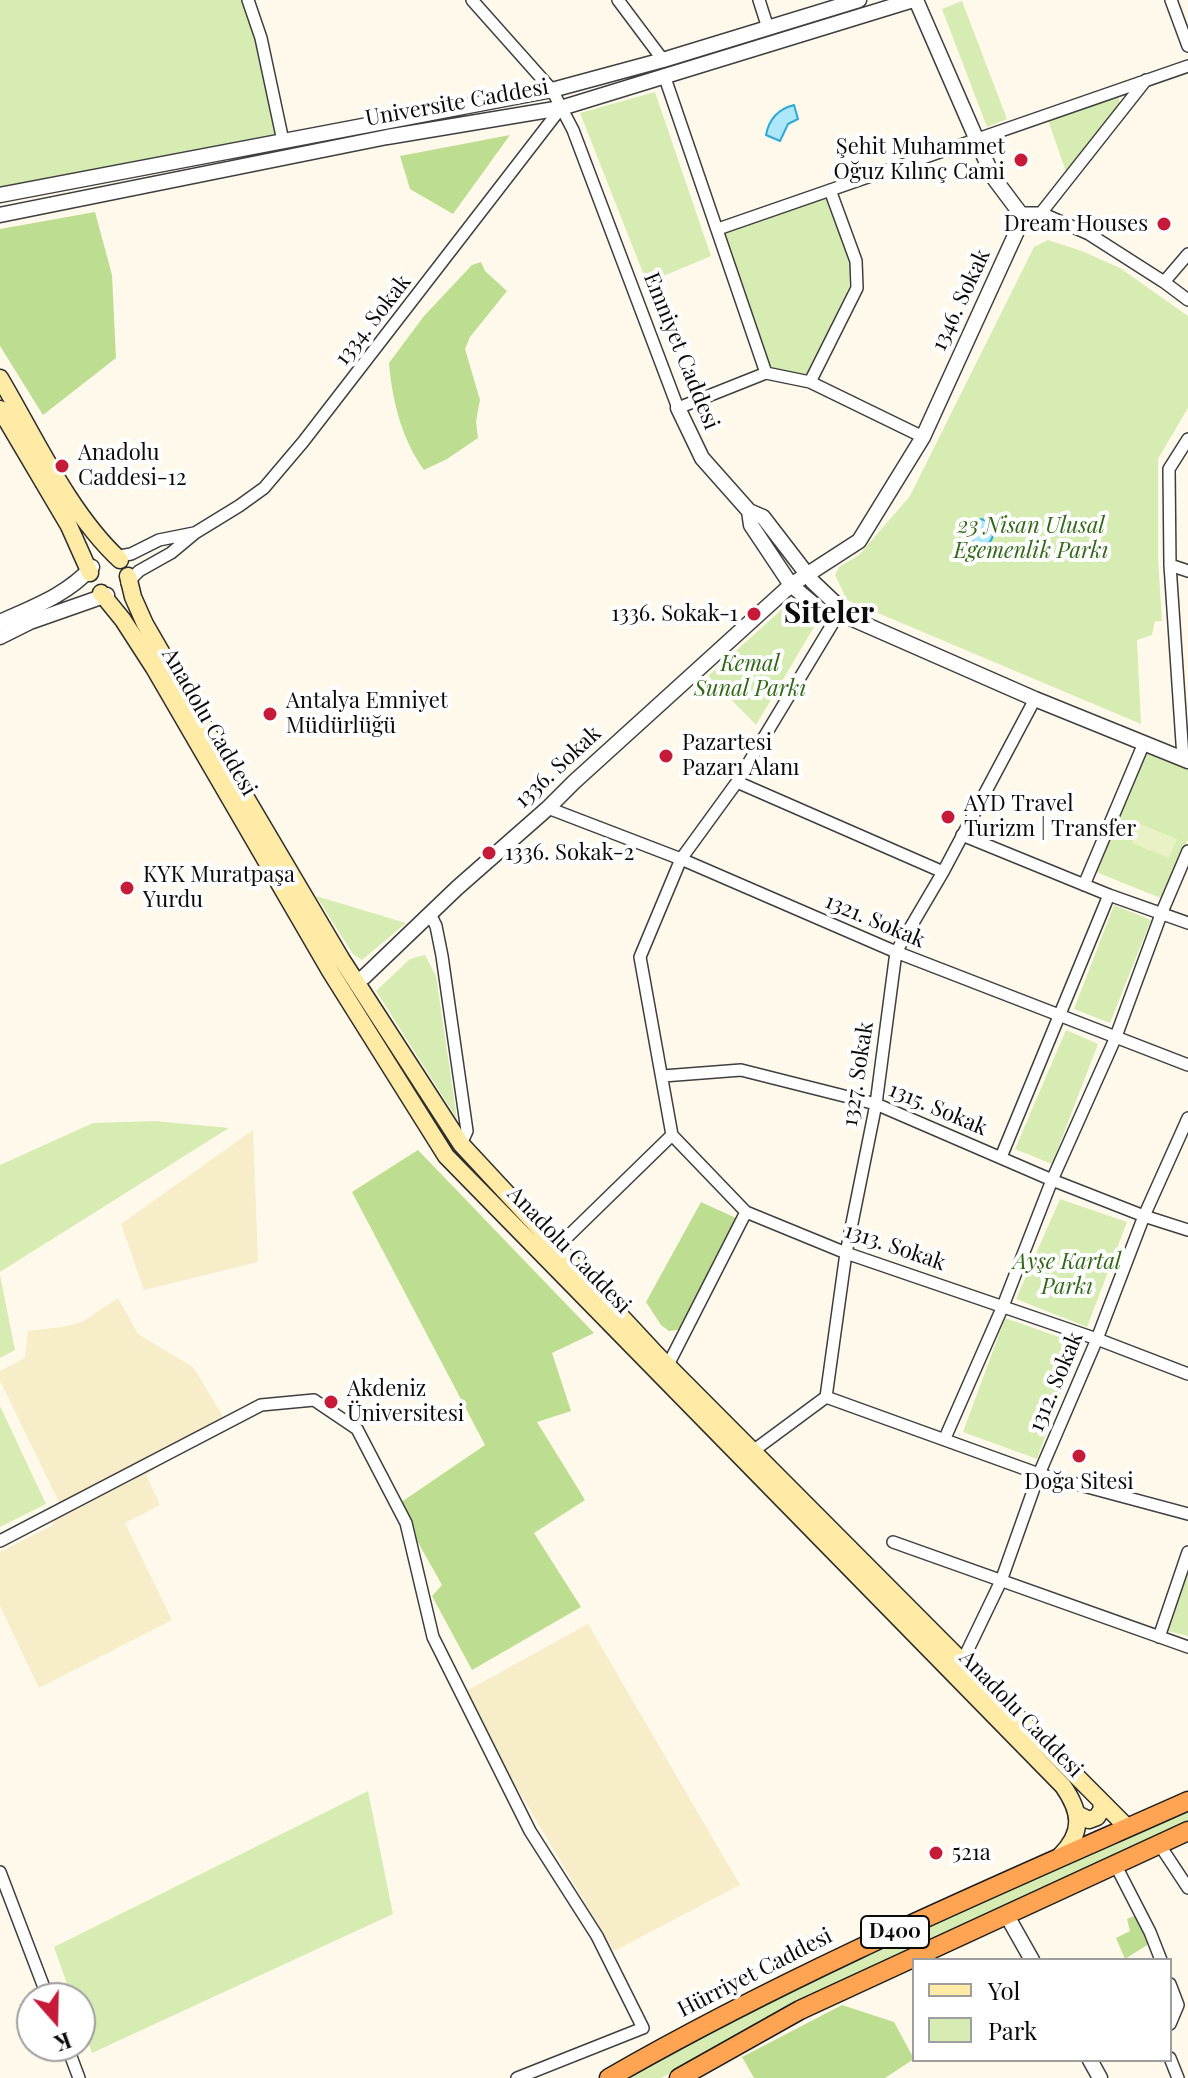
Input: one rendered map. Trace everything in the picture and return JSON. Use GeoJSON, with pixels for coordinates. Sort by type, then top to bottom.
{"type":"FeatureCollection","features":[{"type":"Feature","properties":{"kind":"highway","name":"Hürriyet Caddesi"},"geometry":{"type":"LineString","coordinates":[[609,2078],[707,2023],[857,1949],[1188,1801]]}},
{"type":"Feature","properties":{"kind":"highway"},"geometry":{"type":"LineString","coordinates":[[679,2078],[800,2010],[1188,1831]]}},
{"type":"Feature","properties":{"kind":"main road"},"geometry":{"type":"LineString","coordinates":[[0,378],[72,500],[105,546],[128,570],[128,580],[119,592],[104,595],[92,585],[91,570],[69,526],[0,409]]}},
{"type":"Feature","properties":{"kind":"main road"},"geometry":{"type":"LineString","coordinates":[[91,570],[102,558],[117,558]]}},
{"type":"Feature","properties":{"kind":"main road","name":"Anadolu Caddesi"},"geometry":{"type":"LineString","coordinates":[[128,580],[145,624],[349,986],[368,1027],[446,1156],[1063,1786],[1077,1814],[1076,1836],[1056,1860]]}},
{"type":"Feature","properties":{"kind":"main road","name":"Anadolu Caddesi"},"geometry":{"type":"LineString","coordinates":[[104,595],[154,668],[349,986],[461,1144],[668,1365],[1128,1828]]}},
{"type":"Feature","properties":{"kind":"main road"},"geometry":{"type":"LineString","coordinates":[[1077,1814],[1089,1820],[1097,1817],[1102,1809],[1101,1801]]}},
{"type":"Feature","properties":{"kind":"street"},"geometry":{"type":"LineString","coordinates":[[248,0],[261,38],[283,141]]}},
{"type":"Feature","properties":{"kind":"street","name":"Emniyet Caddesi"},"geometry":{"type":"LineString","coordinates":[[472,0],[552,90],[573,130],[678,408],[702,458],[749,511],[751,525],[791,585],[824,613],[839,613],[1035,699],[1185,759]]}},
{"type":"Feature","properties":{"kind":"street"},"geometry":{"type":"LineString","coordinates":[[618,0],[663,60]]}},
{"type":"Feature","properties":{"kind":"street"},"geometry":{"type":"LineString","coordinates":[[759,0],[768,28]]}},
{"type":"Feature","properties":{"kind":"street","name":"Universite Caddesi"},"geometry":{"type":"LineString","coordinates":[[0,195],[552,90],[663,60],[859,0]]}},
{"type":"Feature","properties":{"kind":"street"},"geometry":{"type":"LineString","coordinates":[[914,0],[993,177],[1020,213],[1041,213],[1089,234],[1188,300]]}},
{"type":"Feature","properties":{"kind":"street","name":"Universite Caddesi"},"geometry":{"type":"LineString","coordinates":[[0,215],[387,137],[561,108],[914,0]]}},
{"type":"Feature","properties":{"kind":"street"},"geometry":{"type":"LineString","coordinates":[[1171,0],[1188,46]]}},
{"type":"Feature","properties":{"kind":"street"},"geometry":{"type":"LineString","coordinates":[[718,229],[1188,66]]}},
{"type":"Feature","properties":{"kind":"street"},"geometry":{"type":"LineString","coordinates":[[664,75],[766,373]]}},
{"type":"Feature","properties":{"kind":"street"},"geometry":{"type":"LineString","coordinates":[[1041,213],[1146,80]]}},
{"type":"Feature","properties":{"kind":"street","name":"1334. Sokak"},"geometry":{"type":"LineString","coordinates":[[128,580],[264,488],[303,442],[561,108]]}},
{"type":"Feature","properties":{"kind":"street"},"geometry":{"type":"LineString","coordinates":[[810,382],[857,288],[856,261],[830,190]]}},
{"type":"Feature","properties":{"kind":"street","name":"1346. Sokak"},"geometry":{"type":"LineString","coordinates":[[791,585],[859,541],[923,437],[1017,231],[1020,213]]}},
{"type":"Feature","properties":{"kind":"street"},"geometry":{"type":"LineString","coordinates":[[1164,282],[1188,254]]}},
{"type":"Feature","properties":{"kind":"street"},"geometry":{"type":"LineString","coordinates":[[678,408],[766,373],[810,382],[923,437]]}},
{"type":"Feature","properties":{"kind":"street"},"geometry":{"type":"LineString","coordinates":[[1185,759],[1170,565],[1169,469],[1188,439]]}},
{"type":"Feature","properties":{"kind":"street"},"geometry":{"type":"LineString","coordinates":[[557,1247],[672,1135],[640,957],[681,859],[737,782],[839,613],[835,603],[807,574],[763,517],[749,511]]}},
{"type":"Feature","properties":{"kind":"street","name":"1334. Sokak"},"geometry":{"type":"LineString","coordinates":[[117,558],[159,540],[195,533]]}},
{"type":"Feature","properties":{"kind":"street"},"geometry":{"type":"LineString","coordinates":[[828,596],[826,575],[829,561]]}},
{"type":"Feature","properties":{"kind":"street"},"geometry":{"type":"LineString","coordinates":[[1170,565],[1188,571]]}},
{"type":"Feature","properties":{"kind":"street"},"geometry":{"type":"LineString","coordinates":[[0,622],[49,601],[91,570]]}},
{"type":"Feature","properties":{"kind":"street","name":"1336. Sokak"},"geometry":{"type":"LineString","coordinates":[[349,986],[364,977],[791,585]]}},
{"type":"Feature","properties":{"kind":"street"},"geometry":{"type":"LineString","coordinates":[[0,637],[30,622],[104,595]]}},
{"type":"Feature","properties":{"kind":"street","name":"1327. Sokak"},"geometry":{"type":"LineString","coordinates":[[826,1397],[846,1253],[876,1104],[896,952],[943,872],[1035,699]]}},
{"type":"Feature","properties":{"kind":"street"},"geometry":{"type":"LineString","coordinates":[[1084,885],[1144,743]]}},
{"type":"Feature","properties":{"kind":"street"},"geometry":{"type":"LineString","coordinates":[[737,782],[943,872]]}},
{"type":"Feature","properties":{"kind":"street","name":"1321. Sokak"},"geometry":{"type":"LineString","coordinates":[[548,808],[681,859],[896,952],[1188,1065]]}},
{"type":"Feature","properties":{"kind":"street"},"geometry":{"type":"LineString","coordinates":[[962,835],[1109,895],[1188,923]]}},
{"type":"Feature","properties":{"kind":"street"},"geometry":{"type":"LineString","coordinates":[[945,1438],[1003,1306],[1052,1180],[1115,1039],[1188,851]]}},
{"type":"Feature","properties":{"kind":"street"},"geometry":{"type":"LineString","coordinates":[[1001,1157],[1109,895]]}},
{"type":"Feature","properties":{"kind":"street"},"geometry":{"type":"LineString","coordinates":[[430,914],[436,926],[442,956],[467,1131],[461,1144]]}},
{"type":"Feature","properties":{"kind":"street","name":"1315. Sokak"},"geometry":{"type":"LineString","coordinates":[[663,1076],[741,1070],[876,1104],[1052,1180],[1188,1230]]}},
{"type":"Feature","properties":{"kind":"street","name":"1312. Sokak"},"geometry":{"type":"LineString","coordinates":[[962,1662],[1001,1581],[1039,1474],[1097,1339],[1144,1216],[1188,1118]]}},
{"type":"Feature","properties":{"kind":"street","name":"1313. Sokak"},"geometry":{"type":"LineString","coordinates":[[672,1135],[746,1212],[846,1253],[1097,1339],[1188,1374]]}},
{"type":"Feature","properties":{"kind":"street"},"geometry":{"type":"LineString","coordinates":[[668,1365],[746,1212]]}},
{"type":"Feature","properties":{"kind":"street"},"geometry":{"type":"LineString","coordinates":[[753,1451],[826,1397],[1039,1474],[1188,1514]]}},
{"type":"Feature","properties":{"kind":"street"},"geometry":{"type":"LineString","coordinates":[[0,1541],[261,1405],[314,1400],[357,1429],[406,1523],[433,1637],[530,1831],[597,1936],[643,2028],[517,2078]]}},
{"type":"Feature","properties":{"kind":"street"},"geometry":{"type":"LineString","coordinates":[[893,1542],[1188,1647]]}},
{"type":"Feature","properties":{"kind":"street"},"geometry":{"type":"LineString","coordinates":[[1159,1637],[1188,1552]]}},
{"type":"Feature","properties":{"kind":"street"},"geometry":{"type":"LineString","coordinates":[[1159,1844],[1188,1888]]}},
{"type":"Feature","properties":{"kind":"street"},"geometry":{"type":"LineString","coordinates":[[1115,1864],[1160,1958]]}},
{"type":"Feature","properties":{"kind":"street"},"geometry":{"type":"LineString","coordinates":[[0,1872],[42,1982]]}},
{"type":"Feature","properties":{"kind":"street"},"geometry":{"type":"LineString","coordinates":[[1006,1914],[1031,1958]]}},
{"type":"Feature","properties":{"kind":"street"},"geometry":{"type":"LineString","coordinates":[[1172,1989],[1178,2005],[1172,2019]]}},
{"type":"Feature","properties":{"kind":"shaded area"},"geometry":{"type":"Polygon","coordinates":[[[253,1130],[258,1262],[144,1290],[121,1224],[253,1130]]]}},
{"type":"Feature","properties":{"kind":"shaded area"},"geometry":{"type":"Polygon","coordinates":[[[118,1298],[138,1334],[193,1367],[227,1423],[146,1475],[160,1505],[125,1523],[172,1620],[39,1688],[0,1606],[0,1552],[53,1525],[58,1500],[0,1381],[0,1371],[25,1358],[28,1331],[82,1322],[118,1298]]]}},
{"type":"Feature","properties":{"kind":"shaded area"},"geometry":{"type":"Polygon","coordinates":[[[588,1624],[740,1885],[614,1951],[461,1694],[588,1624]]]}},
{"type":"Feature","properties":{"kind":"green space"},"geometry":{"type":"Polygon","coordinates":[[[0,0],[248,0],[283,141],[0,195],[0,0]]]}},
{"type":"Feature","properties":{"kind":"green space"},"geometry":{"type":"Polygon","coordinates":[[[962,1],[1007,119],[987,127],[942,9],[962,1]]]}},
{"type":"Feature","properties":{"kind":"green space"},"geometry":{"type":"Polygon","coordinates":[[[655,92],[711,256],[647,283],[580,113],[655,92]]]}},
{"type":"Feature","properties":{"kind":"green space"},"geometry":{"type":"Polygon","coordinates":[[[1118,97],[1121,105],[1066,172],[1048,120],[1118,97]]]}},
{"type":"Feature","properties":{"kind":"green space"},"geometry":{"type":"Polygon","coordinates":[[[510,135],[453,214],[410,189],[400,156],[510,135]]]}},
{"type":"Feature","properties":{"kind":"green space"},"geometry":{"type":"Polygon","coordinates":[[[828,197],[850,264],[849,287],[807,376],[770,368],[725,232],[828,197]]]}},
{"type":"Feature","properties":{"kind":"green space"},"geometry":{"type":"Polygon","coordinates":[[[95,212],[112,275],[116,358],[43,415],[0,346],[0,229],[95,212]]]}},
{"type":"Feature","properties":{"kind":"green space","name":"23 Nisan Ulusal Egemenlik Parkı"},"geometry":{"type":"Polygon","coordinates":[[[1048,240],[1120,268],[1188,316],[1188,408],[1158,459],[1158,559],[1162,621],[1155,621],[1152,635],[1137,640],[1141,724],[847,600],[835,575],[839,567],[859,555],[910,496],[1034,247],[1048,240]]]}},
{"type":"Feature","properties":{"kind":"green space"},"geometry":{"type":"Polygon","coordinates":[[[481,262],[485,271],[507,291],[470,337],[465,349],[480,400],[476,421],[478,438],[424,470],[399,419],[389,363],[424,316],[472,265],[481,262]]]}},
{"type":"Feature","properties":{"kind":"green space","name":"Kemal Sunal Parkı"},"geometry":{"type":"Polygon","coordinates":[[[789,603],[814,627],[756,725],[708,676],[789,603]]]}},
{"type":"Feature","properties":{"kind":"green space"},"geometry":{"type":"Polygon","coordinates":[[[1148,749],[1188,766],[1188,839],[1163,899],[1096,872],[1148,749]]]}},
{"type":"Feature","properties":{"kind":"green space"},"geometry":{"type":"Polygon","coordinates":[[[1140,824],[1177,839],[1169,858],[1132,843],[1140,824]]]}},
{"type":"Feature","properties":{"kind":"green space"},"geometry":{"type":"Polygon","coordinates":[[[316,896],[406,923],[362,960],[353,954],[316,896]]]}},
{"type":"Feature","properties":{"kind":"green space"},"geometry":{"type":"Polygon","coordinates":[[[1114,905],[1151,920],[1110,1023],[1074,1009],[1114,905]]]}},
{"type":"Feature","properties":{"kind":"green space"},"geometry":{"type":"Polygon","coordinates":[[[425,955],[436,976],[457,1119],[376,991],[410,959],[425,955]]]}},
{"type":"Feature","properties":{"kind":"green space"},"geometry":{"type":"Polygon","coordinates":[[[1066,1030],[1098,1044],[1052,1164],[1015,1149],[1066,1030]]]}},
{"type":"Feature","properties":{"kind":"green space"},"geometry":{"type":"Polygon","coordinates":[[[155,1121],[229,1128],[0,1272],[0,1165],[93,1123],[155,1121]]]}},
{"type":"Feature","properties":{"kind":"green space"},"geometry":{"type":"Polygon","coordinates":[[[418,1150],[594,1333],[552,1353],[571,1411],[537,1422],[585,1500],[534,1533],[581,1607],[472,1670],[432,1596],[442,1585],[397,1505],[485,1445],[352,1192],[418,1150]]]}},
{"type":"Feature","properties":{"kind":"green space","name":"Ayşe Kartal Parkı"},"geometry":{"type":"Polygon","coordinates":[[[1060,1199],[1127,1222],[1087,1327],[1016,1299],[1060,1199]]]}},
{"type":"Feature","properties":{"kind":"green space"},"geometry":{"type":"Polygon","coordinates":[[[701,1202],[736,1218],[683,1324],[677,1330],[669,1331],[661,1325],[646,1302],[701,1202]]]}},
{"type":"Feature","properties":{"kind":"green space"},"geometry":{"type":"Polygon","coordinates":[[[0,1275],[15,1350],[0,1358],[0,1275]]]}},
{"type":"Feature","properties":{"kind":"green space"},"geometry":{"type":"Polygon","coordinates":[[[1005,1318],[1079,1344],[1037,1459],[963,1432],[1005,1318]]]}},
{"type":"Feature","properties":{"kind":"green space"},"geometry":{"type":"Polygon","coordinates":[[[0,1406],[46,1504],[0,1527],[0,1406]]]}},
{"type":"Feature","properties":{"kind":"green space"},"geometry":{"type":"Polygon","coordinates":[[[1188,1562],[1188,1636],[1167,1631],[1188,1562]]]}},
{"type":"Feature","properties":{"kind":"green space"},"geometry":{"type":"Polygon","coordinates":[[[368,1791],[393,1914],[96,2051],[96,1982],[66,1982],[54,1947],[368,1791]]]}},
{"type":"Feature","properties":{"kind":"green space"},"geometry":{"type":"Polygon","coordinates":[[[1188,1810],[1188,1824],[777,2014],[661,2078],[627,2078],[802,1984],[960,1910],[1188,1810]]]}},
{"type":"Feature","properties":{"kind":"green space"},"geometry":{"type":"Polygon","coordinates":[[[1139,1914],[1152,1942],[1125,1958],[1116,1938],[1130,1931],[1127,1919],[1139,1914]]]}},
{"type":"Feature","properties":{"kind":"green space"},"geometry":{"type":"Polygon","coordinates":[[[842,2005],[894,2022],[912,2060],[885,2078],[754,2078],[742,2057],[842,2005]]]}},
{"type":"Feature","properties":{"kind":"water"},"geometry":{"type":"Polygon","coordinates":[[[794,105],[798,119],[788,124],[780,141],[766,135],[775,116],[794,105]]]}},
{"type":"Feature","properties":{"kind":"water"},"geometry":{"type":"Polygon","coordinates":[[[979,519],[989,523],[993,533],[989,543],[979,547],[969,543],[965,533],[969,523],[979,519]]]}},
{"type":"Feature","properties":{"kind":"place","name":"Şehit Muhammet Oğuz Kılınç Cami"},"geometry":{"type":"Point","coordinates":[1021,160]}},
{"type":"Feature","properties":{"kind":"place","name":"Dream Houses"},"geometry":{"type":"Point","coordinates":[1164,224]}},
{"type":"Feature","properties":{"kind":"place","name":"Anadolu Caddesi-12"},"geometry":{"type":"Point","coordinates":[62,466]}},
{"type":"Feature","properties":{"kind":"place","name":"1336. Sokak-1"},"geometry":{"type":"Point","coordinates":[754,614]}},
{"type":"Feature","properties":{"kind":"place","name":"Antalya Emniyet Müdürlüğü"},"geometry":{"type":"Point","coordinates":[270,714]}},
{"type":"Feature","properties":{"kind":"place","name":"Pazartesi Pazarı Alanı"},"geometry":{"type":"Point","coordinates":[666,756]}},
{"type":"Feature","properties":{"kind":"place","name":"AYD Travel Turizm | Transfer"},"geometry":{"type":"Point","coordinates":[948,817]}},
{"type":"Feature","properties":{"kind":"place","name":"1336. Sokak-2"},"geometry":{"type":"Point","coordinates":[489,853]}},
{"type":"Feature","properties":{"kind":"place","name":"KYK Muratpaşa Yurdu"},"geometry":{"type":"Point","coordinates":[127,888]}},
{"type":"Feature","properties":{"kind":"place","name":"Akdeniz Üniversitesi"},"geometry":{"type":"Point","coordinates":[331,1402]}},
{"type":"Feature","properties":{"kind":"place","name":"Doğa Sitesi"},"geometry":{"type":"Point","coordinates":[1079,1456]}},
{"type":"Feature","properties":{"kind":"place","name":"521a"},"geometry":{"type":"Point","coordinates":[936,1853]}},
{"type":"Feature","properties":{"kind":"district","name":"Siteler"},"geometry":{"type":"Point","coordinates":[829,614]}}]}
